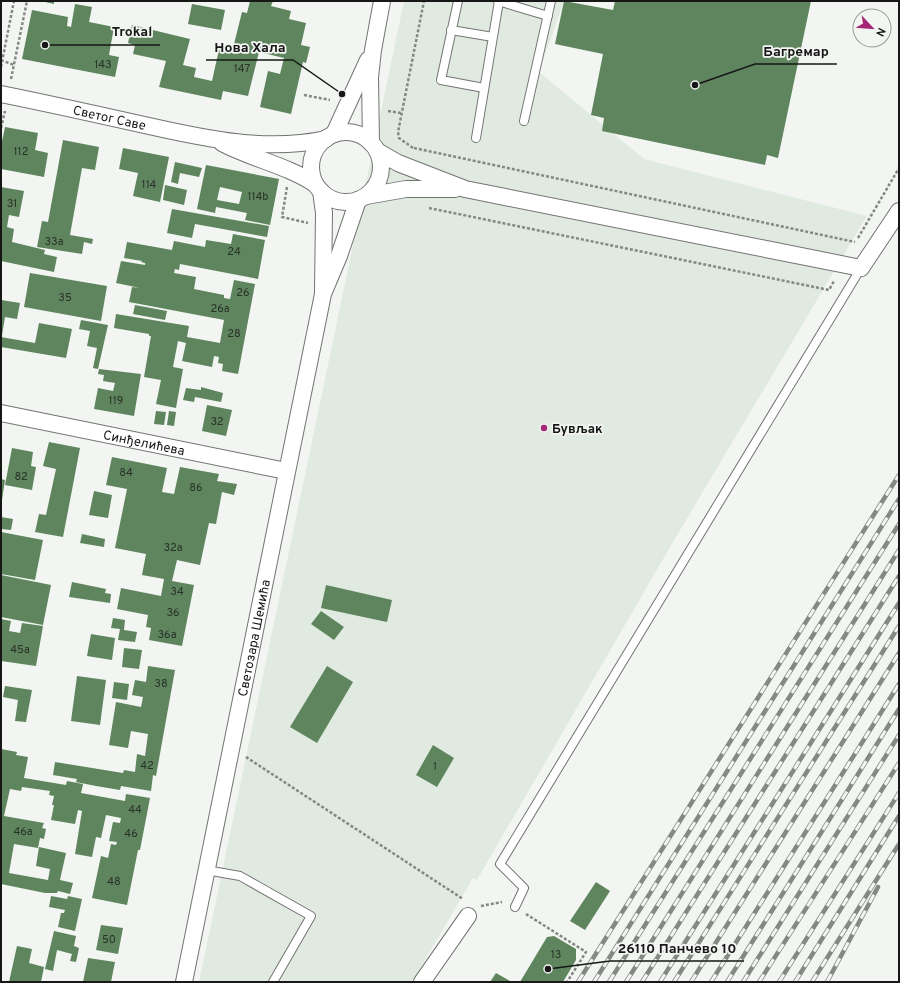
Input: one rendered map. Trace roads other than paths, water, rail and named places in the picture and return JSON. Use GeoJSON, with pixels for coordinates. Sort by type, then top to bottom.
{"type":"FeatureCollection","features":[{"type":"Feature","properties":{"kind":"street"},"geometry":{"type":"LineString","coordinates":[[362,198],[374,189],[380,175],[380,160],[374,147],[370,77],[373,50],[382,1]]}},
{"type":"Feature","properties":{"kind":"street"},"geometry":{"type":"LineString","coordinates":[[330,137],[373,50]]}},
{"type":"Feature","properties":{"kind":"street","name":"Светог Саве"},"geometry":{"type":"LineString","coordinates":[[4,95],[217,141],[280,145],[299,144],[330,137]]}},
{"type":"Feature","properties":{"kind":"street"},"geometry":{"type":"LineString","coordinates":[[465,189],[410,167],[374,147],[364,137],[354,133],[344,132],[330,137],[318,146],[312,159],[312,174],[318,188],[328,198],[338,201],[362,198],[406,189],[465,189],[624,219],[861,268],[899,211]]}},
{"type":"Feature","properties":{"kind":"street","name":"Светог Саве"},"geometry":{"type":"LineString","coordinates":[[217,141],[235,150],[294,172],[318,188]]}},
{"type":"Feature","properties":{"kind":"street","name":"Светозара Шемића"},"geometry":{"type":"LineString","coordinates":[[318,188],[324,213],[322,252],[323,294]]}},
{"type":"Feature","properties":{"kind":"street","name":"Светозара Шемића"},"geometry":{"type":"LineString","coordinates":[[184,982],[286,471],[323,294],[362,198]]}},
{"type":"Feature","properties":{"kind":"street","name":"Синђелићева"},"geometry":{"type":"LineString","coordinates":[[1,413],[286,471]]}},
{"type":"Feature","properties":{"kind":"street"},"geometry":{"type":"LineString","coordinates":[[422,982],[470,909]]}},
{"type":"Feature","properties":{"kind":"lane"},"geometry":{"type":"LineString","coordinates":[[458,1],[441,80],[484,88]]}},
{"type":"Feature","properties":{"kind":"lane"},"geometry":{"type":"LineString","coordinates":[[476,138],[499,1],[548,16]]}},
{"type":"Feature","properties":{"kind":"lane"},"geometry":{"type":"LineString","coordinates":[[524,122],[551,1]]}},
{"type":"Feature","properties":{"kind":"lane"},"geometry":{"type":"LineString","coordinates":[[451,30],[493,37]]}},
{"type":"Feature","properties":{"kind":"lane"},"geometry":{"type":"LineString","coordinates":[[515,907],[524,888],[500,864],[861,268]]}},
{"type":"Feature","properties":{"kind":"lane"},"geometry":{"type":"LineString","coordinates":[[206,870],[240,876],[311,916],[273,982]]}},
{"type":"Feature","properties":{"kind":"railway"},"geometry":{"type":"LineString","coordinates":[[578,982],[899,475]]}},
{"type":"Feature","properties":{"kind":"railway"},"geometry":{"type":"LineString","coordinates":[[594,982],[899,499]]}},
{"type":"Feature","properties":{"kind":"railway"},"geometry":{"type":"LineString","coordinates":[[609,982],[899,524]]}},
{"type":"Feature","properties":{"kind":"railway"},"geometry":{"type":"LineString","coordinates":[[626,982],[899,550]]}},
{"type":"Feature","properties":{"kind":"railway"},"geometry":{"type":"LineString","coordinates":[[642,982],[899,576]]}},
{"type":"Feature","properties":{"kind":"railway"},"geometry":{"type":"LineString","coordinates":[[660,982],[899,603]]}},
{"type":"Feature","properties":{"kind":"railway"},"geometry":{"type":"LineString","coordinates":[[674,982],[899,626]]}},
{"type":"Feature","properties":{"kind":"railway"},"geometry":{"type":"LineString","coordinates":[[691,982],[899,653]]}},
{"type":"Feature","properties":{"kind":"railway"},"geometry":{"type":"LineString","coordinates":[[711,982],[899,684]]}},
{"type":"Feature","properties":{"kind":"railway"},"geometry":{"type":"LineString","coordinates":[[727,982],[899,709]]}},
{"type":"Feature","properties":{"kind":"railway"},"geometry":{"type":"LineString","coordinates":[[743,982],[899,735]]}},
{"type":"Feature","properties":{"kind":"railway"},"geometry":{"type":"LineString","coordinates":[[759,982],[899,763]]}},
{"type":"Feature","properties":{"kind":"railway"},"geometry":{"type":"LineString","coordinates":[[779,982],[899,793]]}},
{"type":"Feature","properties":{"kind":"railway"},"geometry":{"type":"LineString","coordinates":[[795,982],[899,816]]}},
{"type":"Feature","properties":{"kind":"railway"},"geometry":{"type":"LineString","coordinates":[[812,982],[899,844]]}},
{"type":"Feature","properties":{"kind":"railway"},"geometry":{"type":"LineString","coordinates":[[827,982],[878,887]]}},
{"type":"Feature","properties":{"kind":"place","name":"Trokal"},"geometry":{"type":"Point","coordinates":[45,45]}},
{"type":"Feature","properties":{"kind":"place","name":"Багремар"},"geometry":{"type":"Point","coordinates":[695,85]}},
{"type":"Feature","properties":{"kind":"place","name":"Нова Хала"},"geometry":{"type":"Point","coordinates":[342,94]}},
{"type":"Feature","properties":{"kind":"place","name":"Бувљак"},"geometry":{"type":"Point","coordinates":[544,428]}},
{"type":"Feature","properties":{"kind":"place","name":"26110 Панчево 10"},"geometry":{"type":"Point","coordinates":[548,969]}}]}
